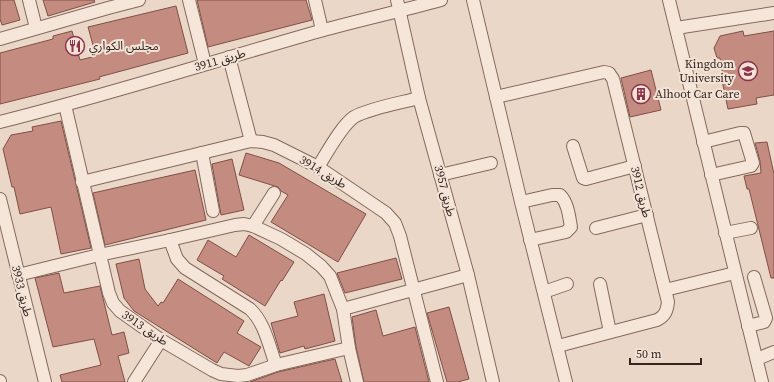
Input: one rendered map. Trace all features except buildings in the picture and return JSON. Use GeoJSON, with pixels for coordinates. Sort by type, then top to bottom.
{"type":"FeatureCollection","features":[{"type":"Feature","properties":{"kind":"street"},"geometry":{"type":"LineString","coordinates":[[29,0],[36,28]]}},
{"type":"Feature","properties":{"kind":"street"},"geometry":{"type":"LineString","coordinates":[[0,39],[107,4],[139,0]]}},
{"type":"Feature","properties":{"kind":"street"},"geometry":{"type":"LineString","coordinates":[[189,0],[205,64]]}},
{"type":"Feature","properties":{"kind":"street"},"geometry":{"type":"LineString","coordinates":[[315,0],[322,30]]}},
{"type":"Feature","properties":{"kind":"street","name":"طريق 3911"},"geometry":{"type":"LineString","coordinates":[[0,122],[65,106],[399,6],[441,0]]}},
{"type":"Feature","properties":{"kind":"street"},"geometry":{"type":"LineString","coordinates":[[473,0],[530,240],[566,382]]}},
{"type":"Feature","properties":{"kind":"street"},"geometry":{"type":"LineString","coordinates":[[669,0],[762,382]]}},
{"type":"Feature","properties":{"kind":"street","name":"طريق 3957"},"geometry":{"type":"LineString","coordinates":[[399,6],[419,98],[468,275],[493,382]]}},
{"type":"Feature","properties":{"kind":"street"},"geometry":{"type":"LineString","coordinates":[[676,28],[774,14]]}},
{"type":"Feature","properties":{"kind":"street"},"geometry":{"type":"LineString","coordinates":[[229,57],[251,141]]}},
{"type":"Feature","properties":{"kind":"street","name":"طريق 3912"},"geometry":{"type":"LineString","coordinates":[[496,97],[604,72],[609,73],[613,79],[635,166],[668,302],[667,310],[663,317],[657,320],[558,346]]}},
{"type":"Feature","properties":{"kind":"street"},"geometry":{"type":"LineString","coordinates":[[318,167],[340,133],[353,118],[366,112],[419,98]]}},
{"type":"Feature","properties":{"kind":"street","name":"طريق 3913"},"geometry":{"type":"LineString","coordinates":[[65,106],[109,293],[113,303],[120,311],[161,340],[221,374],[238,376],[246,375],[276,365],[349,348]]}},
{"type":"Feature","properties":{"kind":"street"},"geometry":{"type":"LineString","coordinates":[[703,142],[744,133],[753,163],[751,166],[711,175]]}},
{"type":"Feature","properties":{"kind":"street","name":"طريق 3914"},"geometry":{"type":"LineString","coordinates":[[82,182],[251,141],[274,145],[318,167],[381,209],[391,218],[400,236],[437,382]]}},
{"type":"Feature","properties":{"kind":"street"},"geometry":{"type":"LineString","coordinates":[[573,146],[583,178],[586,179],[635,166]]}},
{"type":"Feature","properties":{"kind":"street"},"geometry":{"type":"LineString","coordinates":[[202,153],[213,211]]}},
{"type":"Feature","properties":{"kind":"street"},"geometry":{"type":"LineString","coordinates":[[440,175],[491,163]]}},
{"type":"Feature","properties":{"kind":"street"},"geometry":{"type":"LineString","coordinates":[[254,226],[274,192]]}},
{"type":"Feature","properties":{"kind":"street"},"geometry":{"type":"LineString","coordinates":[[521,202],[552,195],[560,195],[564,198],[567,206],[570,227],[569,230],[530,240]]}},
{"type":"Feature","properties":{"kind":"street","name":"طريق 3933"},"geometry":{"type":"LineString","coordinates":[[0,202],[45,382]]}},
{"type":"Feature","properties":{"kind":"street"},"geometry":{"type":"LineString","coordinates":[[596,228],[647,215]]}},
{"type":"Feature","properties":{"kind":"street"},"geometry":{"type":"LineString","coordinates":[[18,274],[99,254],[235,225],[244,224],[254,226],[281,239],[306,254],[321,266],[330,276],[343,309],[349,348],[357,382]]}},
{"type":"Feature","properties":{"kind":"street"},"geometry":{"type":"LineString","coordinates":[[726,233],[751,228]]}},
{"type":"Feature","properties":{"kind":"street"},"geometry":{"type":"LineString","coordinates":[[170,240],[178,259],[184,268],[250,309],[254,313],[263,327],[276,365]]}},
{"type":"Feature","properties":{"kind":"street"},"geometry":{"type":"LineString","coordinates":[[665,290],[735,273]]}},
{"type":"Feature","properties":{"kind":"street"},"geometry":{"type":"LineString","coordinates":[[343,309],[468,275]]}},
{"type":"Feature","properties":{"kind":"street"},"geometry":{"type":"LineString","coordinates":[[748,326],[764,322],[766,318],[754,278]]}},
{"type":"Feature","properties":{"kind":"street"},"geometry":{"type":"LineString","coordinates":[[544,292],[567,284]]}},
{"type":"Feature","properties":{"kind":"street"},"geometry":{"type":"LineString","coordinates":[[600,284],[610,332]]}},
{"type":"Feature","properties":{"kind":"street"},"geometry":{"type":"LineString","coordinates":[[134,382],[161,340]]}},
{"type":"Feature","properties":{"kind":"street"},"geometry":{"type":"LineString","coordinates":[[757,359],[774,352]]}},
{"type":"Feature","properties":{"kind":"place","name":"مجلس الكواري"},"geometry":{"type":"Point","coordinates":[75,46]}},
{"type":"Feature","properties":{"kind":"place","name":"Kingdom University"},"geometry":{"type":"Point","coordinates":[748,71]}},
{"type":"Feature","properties":{"kind":"place","name":"Alhoot Car Care"},"geometry":{"type":"Point","coordinates":[641,94]}}]}
